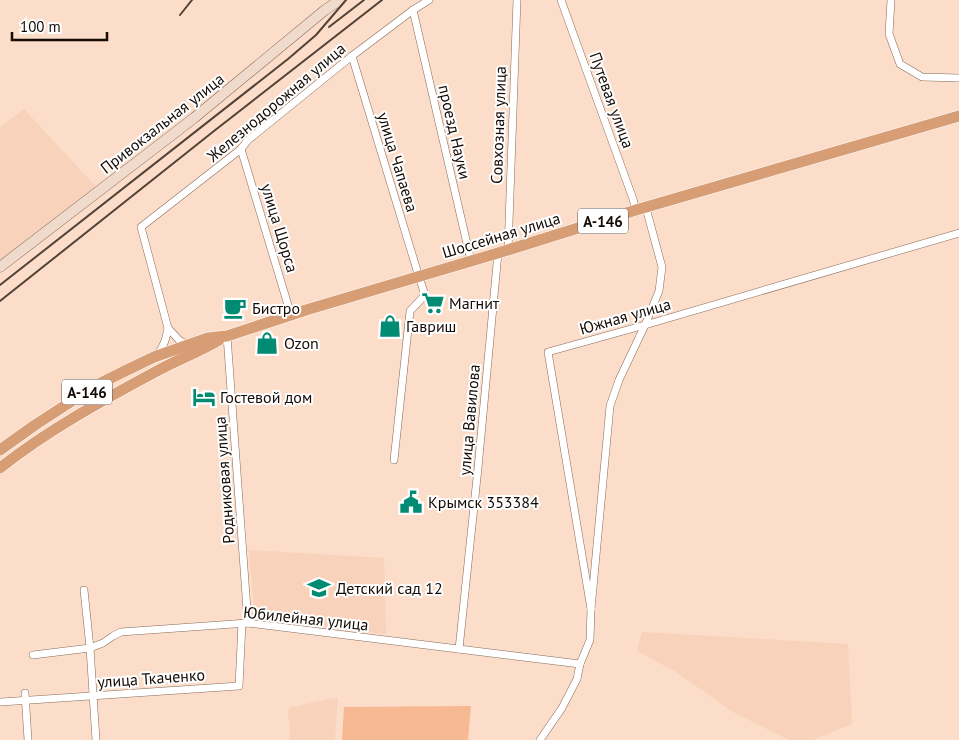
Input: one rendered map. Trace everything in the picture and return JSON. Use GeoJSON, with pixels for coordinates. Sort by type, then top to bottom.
{"type":"FeatureCollection","features":[{"type":"Feature","properties":{"kind":"highway","name":"Шоссейная улица"},"geometry":{"type":"LineString","coordinates":[[226,336],[641,209],[959,116]]}},
{"type":"Feature","properties":{"kind":"highway","name":"А-146"},"geometry":{"type":"LineString","coordinates":[[0,450],[95,386],[154,357],[208,338],[226,336]]}},
{"type":"Feature","properties":{"kind":"highway","name":"А-146"},"geometry":{"type":"LineString","coordinates":[[0,468],[51,432],[102,402],[226,336]]}},
{"type":"Feature","properties":{"kind":"main road","name":"Привокзальная улица"},"geometry":{"type":"LineString","coordinates":[[0,267],[194,118],[325,10],[340,0]]}},
{"type":"Feature","properties":{"kind":"street","name":"Железнодорожная улица"},"geometry":{"type":"LineString","coordinates":[[168,328],[141,227],[242,149],[248,140],[352,56],[429,0]]}},
{"type":"Feature","properties":{"kind":"street","name":"Совхозная улица"},"geometry":{"type":"LineString","coordinates":[[503,252],[516,0]]}},
{"type":"Feature","properties":{"kind":"street","name":"Путевая улица"},"geometry":{"type":"LineString","coordinates":[[561,0],[630,190],[641,209],[662,267],[659,291],[646,325],[619,380],[610,406],[591,609]]}},
{"type":"Feature","properties":{"kind":"street"},"geometry":{"type":"LineString","coordinates":[[891,0],[889,34],[900,64],[922,77],[959,78]]}},
{"type":"Feature","properties":{"kind":"street","name":"проезд Науки"},"geometry":{"type":"LineString","coordinates":[[413,10],[471,261]]}},
{"type":"Feature","properties":{"kind":"street","name":"улица Чапаева"},"geometry":{"type":"LineString","coordinates":[[352,56],[418,277],[426,295],[410,311],[394,460]]}},
{"type":"Feature","properties":{"kind":"street","name":"улица Щорса"},"geometry":{"type":"LineString","coordinates":[[242,149],[291,315]]}},
{"type":"Feature","properties":{"kind":"street","name":"Южная улица"},"geometry":{"type":"LineString","coordinates":[[591,609],[548,352],[959,233]]}},
{"type":"Feature","properties":{"kind":"street","name":"улица Вавилова"},"geometry":{"type":"LineString","coordinates":[[459,649],[503,252]]}},
{"type":"Feature","properties":{"kind":"street"},"geometry":{"type":"LineString","coordinates":[[168,328],[179,340],[188,345]]}},
{"type":"Feature","properties":{"kind":"street"},"geometry":{"type":"LineString","coordinates":[[154,357],[166,340],[168,328]]}},
{"type":"Feature","properties":{"kind":"street","name":"Родниковая улица"},"geometry":{"type":"LineString","coordinates":[[226,336],[245,623]]}},
{"type":"Feature","properties":{"kind":"street"},"geometry":{"type":"LineString","coordinates":[[84,590],[96,740]]}},
{"type":"Feature","properties":{"kind":"street"},"geometry":{"type":"LineString","coordinates":[[540,740],[562,708],[577,679],[580,664],[590,640],[591,609]]}},
{"type":"Feature","properties":{"kind":"street","name":"Юбилейная улица"},"geometry":{"type":"LineString","coordinates":[[33,655],[90,648],[103,643],[121,632],[245,623],[580,664]]}},
{"type":"Feature","properties":{"kind":"street","name":"улица Ткаченко"},"geometry":{"type":"LineString","coordinates":[[1,702],[26,697],[93,696],[239,686],[245,623]]}},
{"type":"Feature","properties":{"kind":"street"},"geometry":{"type":"LineString","coordinates":[[26,697],[28,740]]}},
{"type":"Feature","properties":{"kind":"shaded area"},"geometry":{"type":"Polygon","coordinates":[[[24,109],[96,187],[0,262],[0,127],[24,109]]]}},
{"type":"Feature","properties":{"kind":"shaded area","name":"Детский сад 12"},"geometry":{"type":"Polygon","coordinates":[[[249,550],[384,558],[386,634],[255,619],[249,550]]]}},
{"type":"Feature","properties":{"kind":"shaded area"},"geometry":{"type":"Polygon","coordinates":[[[642,632],[848,644],[852,724],[813,740],[789,740],[733,712],[676,672],[637,651],[642,632]]]}},
{"type":"Feature","properties":{"kind":"shaded area"},"geometry":{"type":"Polygon","coordinates":[[[338,698],[335,740],[290,740],[289,708],[338,698]]]}},
{"type":"Feature","properties":{"kind":"shaded area"},"geometry":{"type":"Polygon","coordinates":[[[471,706],[468,740],[342,740],[344,707],[471,706]]]}},
{"type":"Feature","properties":{"kind":"railway"},"geometry":{"type":"LineString","coordinates":[[180,15],[192,0]]}},
{"type":"Feature","properties":{"kind":"railway"},"geometry":{"type":"LineString","coordinates":[[0,285],[288,59],[316,35],[346,0]]}},
{"type":"Feature","properties":{"kind":"railway"},"geometry":{"type":"LineString","coordinates":[[329,27],[364,0]]}},
{"type":"Feature","properties":{"kind":"railway"},"geometry":{"type":"LineString","coordinates":[[0,301],[382,0]]}},
{"type":"Feature","properties":{"kind":"place","name":"Магнит"},"geometry":{"type":"Point","coordinates":[433,303]}},
{"type":"Feature","properties":{"kind":"place","name":"Бистро"},"geometry":{"type":"Point","coordinates":[235,308]}},
{"type":"Feature","properties":{"kind":"place","name":"Гавриш"},"geometry":{"type":"Point","coordinates":[390,326]}},
{"type":"Feature","properties":{"kind":"place","name":"Ozon"},"geometry":{"type":"Point","coordinates":[267,343]}},
{"type":"Feature","properties":{"kind":"place","name":"Гостевой дом"},"geometry":{"type":"Point","coordinates":[204,397]}},
{"type":"Feature","properties":{"kind":"place","name":"Крымск 353384"},"geometry":{"type":"Point","coordinates":[411,502]}},
{"type":"Feature","properties":{"kind":"place","name":"Детский сад 12"},"geometry":{"type":"Point","coordinates":[319,588]}}]}
